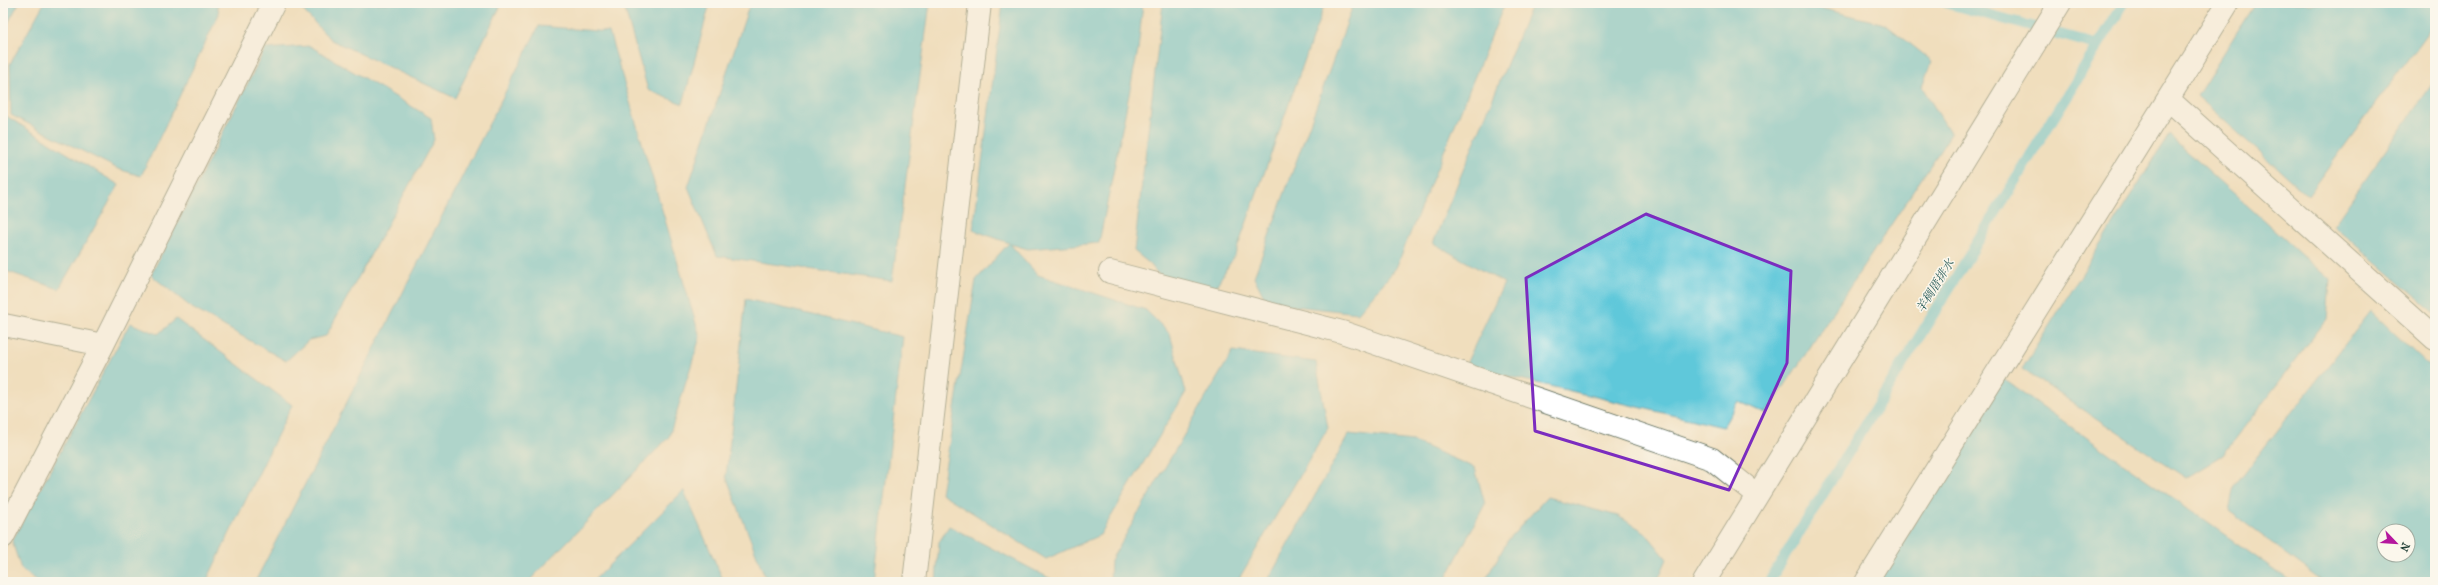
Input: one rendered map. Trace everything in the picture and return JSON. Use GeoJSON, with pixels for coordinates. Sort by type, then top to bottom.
{"type":"FeatureCollection","features":[{"type":"Feature","properties":{"kind":"street"},"geometry":{"type":"LineString","coordinates":[[3,537],[102,345],[274,3]]}},
{"type":"Feature","properties":{"kind":"street"},"geometry":{"type":"LineString","coordinates":[[914,582],[980,3]]}},
{"type":"Feature","properties":{"kind":"street"},"geometry":{"type":"LineString","coordinates":[[1866,582],[2228,3]]}},
{"type":"Feature","properties":{"kind":"street"},"geometry":{"type":"LineString","coordinates":[[1704,582],[2056,10]]}},
{"type":"Feature","properties":{"kind":"street"},"geometry":{"type":"LineString","coordinates":[[2168,99],[2435,339]]}},
{"type":"Feature","properties":{"kind":"street"},"geometry":{"type":"LineString","coordinates":[[1110,272],[1342,332],[1712,459],[1757,495]]}},
{"type":"Feature","properties":{"kind":"street"},"geometry":{"type":"LineString","coordinates":[[3,326],[102,345]]}},
{"type":"Feature","properties":{"kind":"highlighted area"},"geometry":{"type":"Polygon","coordinates":[[[1646,214],[1791,271],[1787,363],[1729,490],[1535,431],[1526,278],[1646,214]]]}},
{"type":"Feature","properties":{"kind":"water"},"geometry":{"type":"Polygon","coordinates":[[[3,3],[19,3],[3,32],[3,3]]]}},
{"type":"Feature","properties":{"kind":"water"},"geometry":{"type":"Polygon","coordinates":[[[44,3],[217,3],[219,14],[141,176],[118,169],[11,115],[10,64],[44,3]]]}},
{"type":"Feature","properties":{"kind":"water"},"geometry":{"type":"Polygon","coordinates":[[[296,3],[502,3],[455,98],[331,40],[296,3]]]}},
{"type":"Feature","properties":{"kind":"water"},"geometry":{"type":"Polygon","coordinates":[[[623,3],[710,3],[683,104],[648,90],[623,3]]]}},
{"type":"Feature","properties":{"kind":"water"},"geometry":{"type":"Polygon","coordinates":[[[750,3],[930,3],[892,281],[717,256],[688,187],[750,3]]]}},
{"type":"Feature","properties":{"kind":"water"},"geometry":{"type":"Polygon","coordinates":[[[1003,3],[1143,3],[1138,50],[1099,243],[1028,249],[1010,244],[1038,275],[1146,310],[1170,334],[1186,392],[1100,535],[1046,559],[941,493],[976,280],[1009,243],[973,230],[1003,3]]]}},
{"type":"Feature","properties":{"kind":"water"},"geometry":{"type":"Polygon","coordinates":[[[1163,3],[1325,3],[1235,255],[1213,291],[1171,290],[1150,264],[1134,251],[1163,3]]]}},
{"type":"Feature","properties":{"kind":"water"},"geometry":{"type":"Polygon","coordinates":[[[1354,3],[1505,3],[1396,268],[1358,313],[1267,303],[1254,277],[1354,3]]]}},
{"type":"Feature","properties":{"kind":"water"},"geometry":{"type":"Polygon","coordinates":[[[1532,3],[1800,3],[1885,24],[1932,61],[1922,87],[1951,134],[1766,414],[1738,401],[1723,427],[1465,366],[1504,283],[1433,243],[1532,3]]]}},
{"type":"Feature","properties":{"kind":"water"},"geometry":{"type":"Polygon","coordinates":[[[2255,3],[2435,3],[2435,22],[2308,196],[2197,96],[2255,3]]]}},
{"type":"Feature","properties":{"kind":"water"},"geometry":{"type":"Polygon","coordinates":[[[539,26],[609,32],[700,337],[669,437],[528,582],[255,582],[539,26]]]}},
{"type":"Feature","properties":{"kind":"water"},"geometry":{"type":"Polygon","coordinates":[[[310,46],[431,118],[434,140],[326,336],[309,340],[286,361],[192,308],[151,275],[265,49],[310,46]]]}},
{"type":"Feature","properties":{"kind":"water"},"geometry":{"type":"Polygon","coordinates":[[[2435,80],[2435,313],[2333,226],[2435,80]]]}},
{"type":"Feature","properties":{"kind":"water"},"geometry":{"type":"Polygon","coordinates":[[[3,114],[119,185],[59,289],[3,270],[3,114]]]}},
{"type":"Feature","properties":{"kind":"water"},"geometry":{"type":"Polygon","coordinates":[[[2169,135],[2330,280],[2327,319],[2223,455],[2186,478],[2022,369],[2169,135]]]}},
{"type":"Feature","properties":{"kind":"water"},"geometry":{"type":"Polygon","coordinates":[[[746,299],[903,337],[874,582],[767,582],[726,476],[746,299]]]}},
{"type":"Feature","properties":{"kind":"water"},"geometry":{"type":"Polygon","coordinates":[[[2371,311],[2435,372],[2435,582],[2324,582],[2229,511],[2234,486],[2371,311]]]}},
{"type":"Feature","properties":{"kind":"water"},"geometry":{"type":"Polygon","coordinates":[[[176,319],[292,405],[206,582],[38,582],[21,569],[12,541],[130,323],[158,334],[176,319]]]}},
{"type":"Feature","properties":{"kind":"water"},"geometry":{"type":"Polygon","coordinates":[[[1233,351],[1316,362],[1328,428],[1237,582],[1110,582],[1111,560],[1233,351]]]}},
{"type":"Feature","properties":{"kind":"water"},"geometry":{"type":"Polygon","coordinates":[[[2002,378],[2292,582],[1878,582],[2002,378]]]}},
{"type":"Feature","properties":{"kind":"water"},"geometry":{"type":"Polygon","coordinates":[[[1349,434],[1413,441],[1475,468],[1485,504],[1444,582],[1267,582],[1349,434]]]}},
{"type":"Feature","properties":{"kind":"water"},"geometry":{"type":"Polygon","coordinates":[[[683,491],[724,582],[592,582],[683,491]]]}},
{"type":"Feature","properties":{"kind":"water"},"geometry":{"type":"Polygon","coordinates":[[[1547,497],[1618,516],[1645,532],[1667,559],[1657,582],[1484,582],[1508,540],[1547,497]]]}},
{"type":"Feature","properties":{"kind":"water"},"geometry":{"type":"Polygon","coordinates":[[[949,526],[1056,582],[936,582],[939,542],[949,526]]]}},
{"type":"Feature","properties":{"kind":"waterway"},"geometry":{"type":"LineString","coordinates":[[1947,3],[2098,45]]}},
{"type":"Feature","properties":{"kind":"waterway","name":"羊稠厝排水"},"geometry":{"type":"LineString","coordinates":[[1769,582],[2124,3]]}}]}
